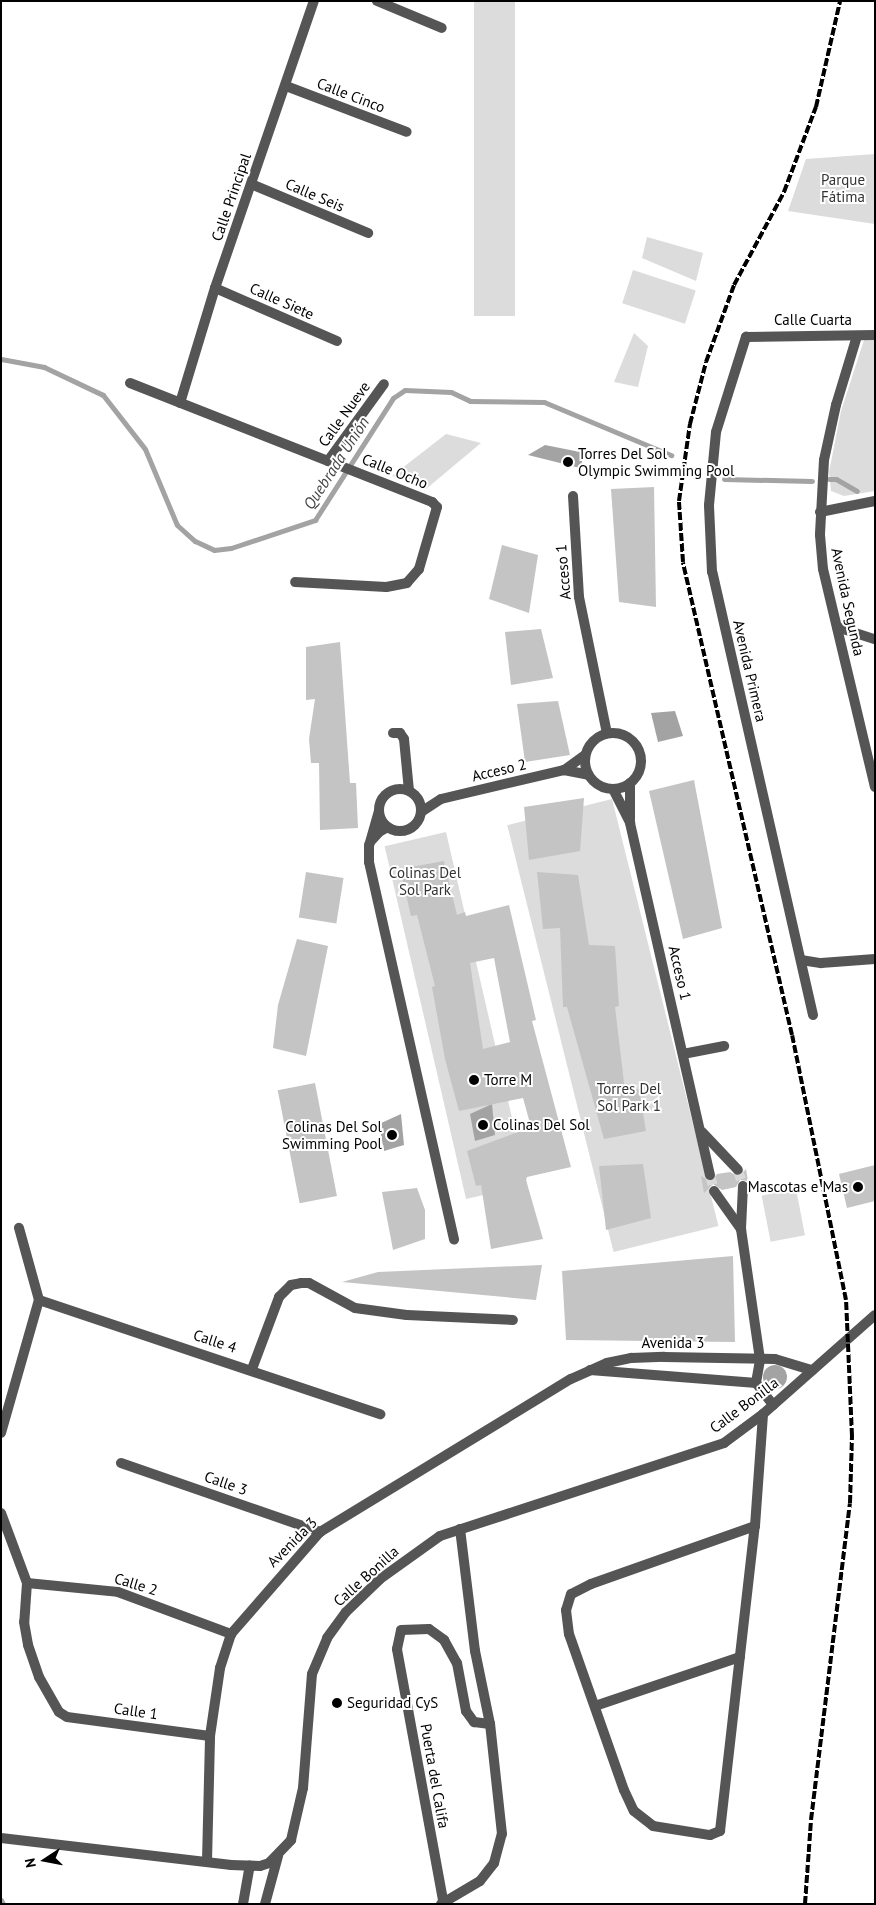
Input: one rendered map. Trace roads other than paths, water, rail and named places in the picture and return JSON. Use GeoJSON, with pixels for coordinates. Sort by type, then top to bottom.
{"type":"FeatureCollection","features":[{"type":"Feature","properties":{"kind":"street","name":"Calle Principal"},"geometry":{"type":"LineString","coordinates":[[180,403],[215,288],[314,1]]}},
{"type":"Feature","properties":{"kind":"street"},"geometry":{"type":"LineString","coordinates":[[377,1],[442,28]]}},
{"type":"Feature","properties":{"kind":"street","name":"Calle Cinco"},"geometry":{"type":"LineString","coordinates":[[286,86],[407,132]]}},
{"type":"Feature","properties":{"kind":"street","name":"Calle Seis"},"geometry":{"type":"LineString","coordinates":[[251,184],[368,233]]}},
{"type":"Feature","properties":{"kind":"street","name":"Calle Siete"},"geometry":{"type":"LineString","coordinates":[[215,288],[337,341]]}},
{"type":"Feature","properties":{"kind":"street","name":"Calle Cuarta"},"geometry":{"type":"LineString","coordinates":[[751,335],[875,335]]}},
{"type":"Feature","properties":{"kind":"street","name":"Avenida Primera"},"geometry":{"type":"LineString","coordinates":[[751,335],[746,337],[739,355],[716,435],[709,509],[712,572],[813,1015]]}},
{"type":"Feature","properties":{"kind":"street","name":"Avenida Segunda"},"geometry":{"type":"LineString","coordinates":[[857,336],[828,441],[820,512],[823,569],[875,787]]}},
{"type":"Feature","properties":{"kind":"street","name":"Calle Ocho"},"geometry":{"type":"LineString","coordinates":[[130,383],[348,469],[437,507],[419,569],[414,578],[395,586],[295,582]]}},
{"type":"Feature","properties":{"kind":"street","name":"Calle Nueve"},"geometry":{"type":"LineString","coordinates":[[328,461],[384,384]]}},
{"type":"Feature","properties":{"kind":"street","name":"Acceso 1"},"geometry":{"type":"LineString","coordinates":[[572,496],[579,596],[607,733],[623,734],[636,745],[640,769],[630,783],[630,823],[710,1175]]}},
{"type":"Feature","properties":{"kind":"street"},"geometry":{"type":"LineString","coordinates":[[820,512],[875,502]]}},
{"type":"Feature","properties":{"kind":"street"},"geometry":{"type":"LineString","coordinates":[[837,627],[875,640]]}},
{"type":"Feature","properties":{"kind":"street"},"geometry":{"type":"LineString","coordinates":[[393,733],[400,733],[404,739],[412,793],[421,812]]}},
{"type":"Feature","properties":{"kind":"street"},"geometry":{"type":"LineString","coordinates":[[607,733],[589,745],[585,755],[589,775],[595,783],[613,789],[630,783]]}},
{"type":"Feature","properties":{"kind":"street","name":"Acceso 2"},"geometry":{"type":"LineString","coordinates":[[388,827],[406,830],[419,820],[421,812],[441,799],[564,770],[585,755]]}},
{"type":"Feature","properties":{"kind":"street","name":"Acceso 2"},"geometry":{"type":"LineString","coordinates":[[564,770],[589,775]]}},
{"type":"Feature","properties":{"kind":"street","name":"Acceso 1"},"geometry":{"type":"LineString","coordinates":[[613,789],[630,823]]}},
{"type":"Feature","properties":{"kind":"street","name":"Acceso 2"},"geometry":{"type":"LineString","coordinates":[[379,811],[383,799],[392,791],[441,799]]}},
{"type":"Feature","properties":{"kind":"street"},"geometry":{"type":"LineString","coordinates":[[369,844],[374,835],[388,827],[379,811]]}},
{"type":"Feature","properties":{"kind":"street"},"geometry":{"type":"LineString","coordinates":[[379,811],[369,844],[369,862],[454,1240]]}},
{"type":"Feature","properties":{"kind":"street"},"geometry":{"type":"LineString","coordinates":[[801,960],[821,963],[875,959]]}},
{"type":"Feature","properties":{"kind":"street"},"geometry":{"type":"LineString","coordinates":[[683,1054],[724,1046]]}},
{"type":"Feature","properties":{"kind":"street"},"geometry":{"type":"LineString","coordinates":[[700,1129],[738,1170]]}},
{"type":"Feature","properties":{"kind":"street"},"geometry":{"type":"LineString","coordinates":[[743,1186],[741,1229],[760,1360],[756,1383],[759,1392],[773,1405]]}},
{"type":"Feature","properties":{"kind":"street"},"geometry":{"type":"LineString","coordinates":[[714,1191],[741,1229]]}},
{"type":"Feature","properties":{"kind":"street"},"geometry":{"type":"LineString","coordinates":[[1,1433],[39,1300],[19,1228]]}},
{"type":"Feature","properties":{"kind":"street"},"geometry":{"type":"LineString","coordinates":[[252,1369],[279,1297],[291,1284],[309,1283],[355,1308],[407,1315],[513,1320]]}},
{"type":"Feature","properties":{"kind":"street","name":"Calle 4"},"geometry":{"type":"LineString","coordinates":[[39,1300],[252,1369],[380,1414]]}},
{"type":"Feature","properties":{"kind":"street","name":"Calle Bonilla"},"geometry":{"type":"LineString","coordinates":[[278,1856],[291,1840],[303,1788],[308,1696],[312,1674],[327,1638],[346,1612],[380,1579],[440,1536],[724,1443],[763,1414],[875,1315]]}},
{"type":"Feature","properties":{"kind":"street","name":"Avenida 3"},"geometry":{"type":"LineString","coordinates":[[207,1861],[210,1736],[220,1668],[231,1634],[320,1532],[587,1370],[631,1358],[775,1359],[812,1370]]}},
{"type":"Feature","properties":{"kind":"street"},"geometry":{"type":"LineString","coordinates":[[587,1370],[756,1383]]}},
{"type":"Feature","properties":{"kind":"street"},"geometry":{"type":"LineString","coordinates":[[755,1526],[591,1584],[571,1594],[566,1610],[569,1634],[634,1811],[653,1826],[710,1835],[720,1831],[724,1814],[755,1526],[763,1414]]}},
{"type":"Feature","properties":{"kind":"street","name":"Calle 3"},"geometry":{"type":"LineString","coordinates":[[121,1462],[320,1532]]}},
{"type":"Feature","properties":{"kind":"street"},"geometry":{"type":"LineString","coordinates":[[1,1513],[27,1583]]}},
{"type":"Feature","properties":{"kind":"street","name":"Puerta del Califa"},"geometry":{"type":"LineString","coordinates":[[460,1529],[475,1651],[490,1724],[502,1834],[494,1863],[480,1881],[442,1902],[397,1648],[401,1630],[429,1629],[444,1640],[457,1663],[466,1711],[474,1722],[490,1724]]}},
{"type":"Feature","properties":{"kind":"street","name":"Calle 2"},"geometry":{"type":"LineString","coordinates":[[27,1583],[118,1592],[231,1634]]}},
{"type":"Feature","properties":{"kind":"street","name":"Calle 1"},"geometry":{"type":"LineString","coordinates":[[27,1583],[24,1622],[28,1646],[39,1677],[59,1712],[67,1717],[210,1736]]}},
{"type":"Feature","properties":{"kind":"street"},"geometry":{"type":"LineString","coordinates":[[595,1706],[740,1657]]}},
{"type":"Feature","properties":{"kind":"street"},"geometry":{"type":"LineString","coordinates":[[1,1838],[250,1866],[260,1866],[278,1856]]}},
{"type":"Feature","properties":{"kind":"street"},"geometry":{"type":"LineString","coordinates":[[265,1904],[278,1856]]}},
{"type":"Feature","properties":{"kind":"street"},"geometry":{"type":"LineString","coordinates":[[243,1904],[250,1866]]}},
{"type":"Feature","properties":{"kind":"waterway","name":"Quebrada Unión"},"geometry":{"type":"LineString","coordinates":[[1,359],[44,367],[103,395],[145,449],[177,525],[195,541],[214,550],[231,548],[315,520],[393,398],[405,390],[451,392],[470,401],[544,402],[671,455]]}},
{"type":"Feature","properties":{"kind":"waterway","name":"Quebrada Unión"},"geometry":{"type":"LineString","coordinates":[[724,479],[812,481]]}},
{"type":"Feature","properties":{"kind":"waterway","name":"Quebrada Unión"},"geometry":{"type":"LineString","coordinates":[[829,479],[836,479],[857,491]]}},
{"type":"Feature","properties":{"kind":"waterway"},"geometry":{"type":"LineString","coordinates":[[1,1900],[3,1904]]}},
{"type":"Feature","properties":{"kind":"tunnel"},"geometry":{"type":"LineString","coordinates":[[738,1170],[743,1186]]}},
{"type":"Feature","properties":{"kind":"tunnel"},"geometry":{"type":"LineString","coordinates":[[710,1175],[714,1191]]}},
{"type":"Feature","properties":{"kind":"railway"},"geometry":{"type":"LineString","coordinates":[[805,1904],[811,1820],[850,1503],[852,1436],[846,1300],[792,1035],[683,562],[679,501],[690,424],[706,362],[734,285],[784,192],[816,107],[840,1]]}},
{"type":"Feature","properties":{"kind":"place","name":"Torres Del Sol Olympic Swimming Pool"},"geometry":{"type":"Point","coordinates":[568,462]}},
{"type":"Feature","properties":{"kind":"place","name":"Torre M"},"geometry":{"type":"Point","coordinates":[474,1080]}},
{"type":"Feature","properties":{"kind":"place","name":"Colinas Del Sol"},"geometry":{"type":"Point","coordinates":[483,1125]}},
{"type":"Feature","properties":{"kind":"place","name":"Colinas Del Sol Swimming Pool"},"geometry":{"type":"Point","coordinates":[392,1135]}},
{"type":"Feature","properties":{"kind":"place","name":"Mascotas e Mas"},"geometry":{"type":"Point","coordinates":[858,1187]}},
{"type":"Feature","properties":{"kind":"place","name":"Seguridad CyS"},"geometry":{"type":"Point","coordinates":[337,1703]}},
{"type":"Feature","properties":{"kind":"park label","name":"Parque Fátima"},"geometry":{"type":"Point","coordinates":[843,188]}},
{"type":"Feature","properties":{"kind":"park label","name":"Colinas Del Sol Park"},"geometry":{"type":"Point","coordinates":[425,880]}},
{"type":"Feature","properties":{"kind":"park label","name":"Torres Del Sol Park 1"},"geometry":{"type":"Point","coordinates":[629,1096]}}]}
